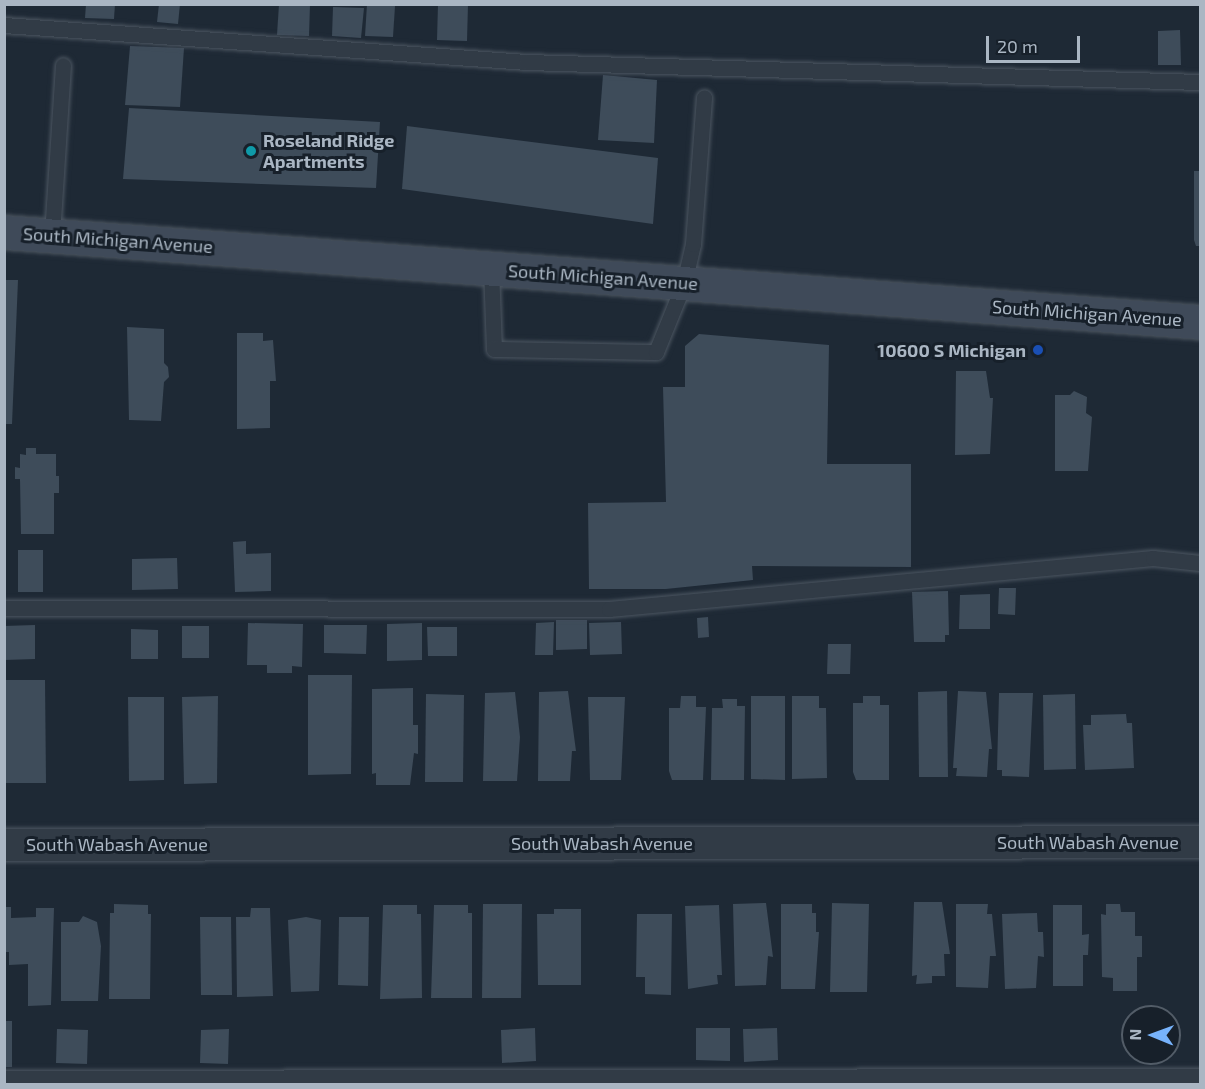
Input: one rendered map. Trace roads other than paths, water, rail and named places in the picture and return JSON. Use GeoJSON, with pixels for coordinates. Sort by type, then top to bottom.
{"type":"FeatureCollection","features":[{"type":"Feature","properties":{"kind":"main road","name":"South Michigan Avenue"},"geometry":{"type":"LineString","coordinates":[[4,232],[1200,322]]}},
{"type":"Feature","properties":{"kind":"street","name":"South Wabash Avenue"},"geometry":{"type":"LineString","coordinates":[[4,845],[1200,842]]}},
{"type":"Feature","properties":{"kind":"lane"},"geometry":{"type":"LineString","coordinates":[[4,25],[526,62],[1200,82]]}},
{"type":"Feature","properties":{"kind":"lane"},"geometry":{"type":"LineString","coordinates":[[52,235],[63,65]]}},
{"type":"Feature","properties":{"kind":"lane"},"geometry":{"type":"LineString","coordinates":[[491,268],[494,349],[656,352],[684,283],[693,244],[704,97]]}},
{"type":"Feature","properties":{"kind":"lane"},"geometry":{"type":"LineString","coordinates":[[4,608],[609,609],[1153,558],[1200,563]]}},
{"type":"Feature","properties":{"kind":"lane"},"geometry":{"type":"LineString","coordinates":[[4,1078],[1200,1076]]}},
{"type":"Feature","properties":{"kind":"place","name":"Roseland Ridge Apartments"},"geometry":{"type":"Point","coordinates":[251,151]}},
{"type":"Feature","properties":{"kind":"place","name":"10600 S Michigan"},"geometry":{"type":"Point","coordinates":[1038,350]}}]}
